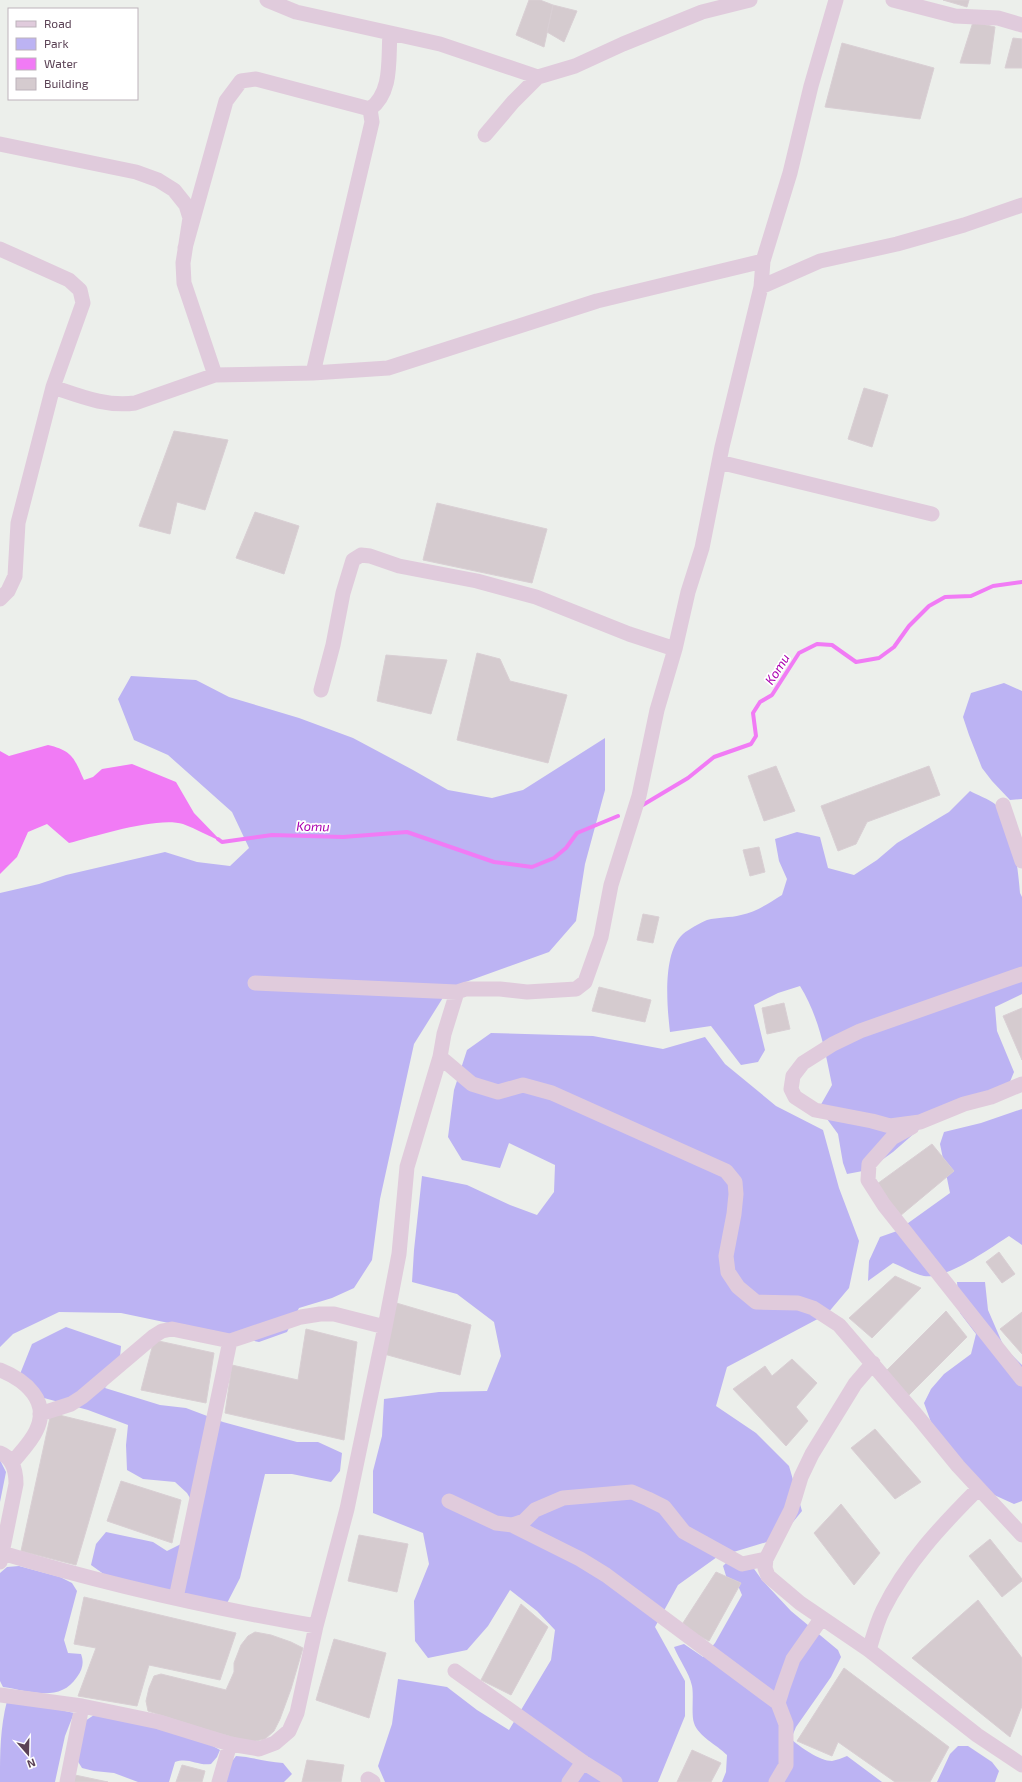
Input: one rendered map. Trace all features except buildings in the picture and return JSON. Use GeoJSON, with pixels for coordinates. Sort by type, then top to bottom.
{"type":"FeatureCollection","features":[{"type":"Feature","properties":{"kind":"street"},"geometry":{"type":"LineString","coordinates":[[268,0],[296,12],[440,44],[538,77]]}},
{"type":"Feature","properties":{"kind":"street"},"geometry":{"type":"LineString","coordinates":[[485,135],[513,102],[538,77],[575,66],[623,44],[702,12],[750,0]]}},
{"type":"Feature","properties":{"kind":"street"},"geometry":{"type":"LineString","coordinates":[[255,983],[457,992],[466,989],[500,989],[527,992],[576,989],[585,982],[601,937],[611,885],[639,796],[657,710],[675,649],[688,592],[702,548],[719,462],[761,287],[763,261],[790,173],[811,86],[836,0]]}},
{"type":"Feature","properties":{"kind":"street"},"geometry":{"type":"LineString","coordinates":[[893,0],[955,16],[998,18],[1022,25]]}},
{"type":"Feature","properties":{"kind":"street"},"geometry":{"type":"LineString","coordinates":[[370,109],[380,100],[385,88],[388,74],[390,33]]}},
{"type":"Feature","properties":{"kind":"street"},"geometry":{"type":"LineString","coordinates":[[185,248],[226,101],[241,81],[256,79],[370,109]]}},
{"type":"Feature","properties":{"kind":"street"},"geometry":{"type":"LineString","coordinates":[[313,372],[372,122],[370,109]]}},
{"type":"Feature","properties":{"kind":"street"},"geometry":{"type":"LineString","coordinates":[[0,144],[136,172],[158,180],[174,190],[186,205],[190,218],[183,263],[184,283],[216,375]]}},
{"type":"Feature","properties":{"kind":"street"},"geometry":{"type":"LineString","coordinates":[[761,287],[820,261],[897,244],[964,225],[1022,205]]}},
{"type":"Feature","properties":{"kind":"street"},"geometry":{"type":"LineString","coordinates":[[0,249],[69,280],[80,290],[83,303],[53,387],[18,523],[15,576],[8,591],[0,599]]}},
{"type":"Feature","properties":{"kind":"street"},"geometry":{"type":"LineString","coordinates":[[53,387],[99,402],[122,405],[135,403],[216,375],[388,368],[597,302],[763,261]]}},
{"type":"Feature","properties":{"kind":"street"},"geometry":{"type":"LineString","coordinates":[[719,462],[932,514]]}},
{"type":"Feature","properties":{"kind":"street"},"geometry":{"type":"LineString","coordinates":[[321,690],[333,645],[343,593],[353,560],[361,555],[370,556],[399,566],[477,581],[536,597],[629,634],[675,649]]}},
{"type":"Feature","properties":{"kind":"street"},"geometry":{"type":"LineString","coordinates":[[1003,805],[1022,862]]}},
{"type":"Feature","properties":{"kind":"street"},"geometry":{"type":"LineString","coordinates":[[920,1122],[890,1126],[814,1110],[795,1097],[791,1089],[793,1076],[803,1063],[849,1036],[1022,974]]}},
{"type":"Feature","properties":{"kind":"street"},"geometry":{"type":"LineString","coordinates":[[0,1695],[82,1706],[159,1722],[230,1744],[259,1748],[275,1743],[289,1731],[297,1713],[316,1626],[347,1509],[399,1254],[407,1167],[440,1057],[444,1034],[457,992]]}},
{"type":"Feature","properties":{"kind":"street"},"geometry":{"type":"LineString","coordinates":[[440,1057],[472,1084],[498,1092],[523,1085],[552,1093],[726,1171],[735,1182],[736,1194],[734,1214],[726,1256],[728,1272],[738,1288],[756,1302],[798,1303],[813,1308],[839,1325],[978,1489],[1022,1535]]}},
{"type":"Feature","properties":{"kind":"street"},"geometry":{"type":"LineString","coordinates":[[1022,1084],[991,1097],[964,1104],[920,1122],[892,1138],[869,1164],[868,1180],[884,1205],[1022,1380]]}},
{"type":"Feature","properties":{"kind":"street"},"geometry":{"type":"LineString","coordinates":[[40,1414],[71,1404],[82,1397],[154,1336],[162,1331],[172,1329],[230,1341],[302,1317],[320,1314],[334,1314],[385,1327]]}},
{"type":"Feature","properties":{"kind":"street"},"geometry":{"type":"LineString","coordinates":[[176,1598],[230,1341]]}},
{"type":"Feature","properties":{"kind":"street"},"geometry":{"type":"LineString","coordinates":[[872,1363],[855,1384],[812,1454],[801,1477],[791,1510],[766,1559],[765,1568],[768,1576],[821,1619],[869,1650],[977,1735],[1022,1765]]}},
{"type":"Feature","properties":{"kind":"street"},"geometry":{"type":"LineString","coordinates":[[0,1370],[15,1376],[27,1385],[37,1399],[40,1414],[36,1431],[12,1463]]}},
{"type":"Feature","properties":{"kind":"street"},"geometry":{"type":"LineString","coordinates":[[0,1453],[12,1463],[16,1473],[16,1484],[1,1558],[261,1617],[316,1626]]}},
{"type":"Feature","properties":{"kind":"street"},"geometry":{"type":"LineString","coordinates":[[869,1650],[883,1610],[900,1581],[939,1529],[978,1489]]}},
{"type":"Feature","properties":{"kind":"street"},"geometry":{"type":"LineString","coordinates":[[512,1525],[524,1521],[534,1510],[563,1498],[632,1492],[664,1507],[684,1532],[742,1564],[766,1559]]}},
{"type":"Feature","properties":{"kind":"street"},"geometry":{"type":"LineString","coordinates":[[449,1501],[496,1523],[512,1525],[580,1559],[606,1575],[623,1589],[671,1622],[778,1703],[786,1724],[786,1765],[776,1782]]}},
{"type":"Feature","properties":{"kind":"street"},"geometry":{"type":"LineString","coordinates":[[778,1703],[782,1687],[793,1659],[821,1619]]}},
{"type":"Feature","properties":{"kind":"street"},"geometry":{"type":"LineString","coordinates":[[455,1670],[583,1762],[615,1782]]}},
{"type":"Feature","properties":{"kind":"street"},"geometry":{"type":"LineString","coordinates":[[67,1782],[82,1706]]}},
{"type":"Feature","properties":{"kind":"street"},"geometry":{"type":"LineString","coordinates":[[219,1782],[230,1744]]}},
{"type":"Feature","properties":{"kind":"street"},"geometry":{"type":"LineString","coordinates":[[569,1782],[583,1762]]}},
{"type":"Feature","properties":{"kind":"green space"},"geometry":{"type":"Polygon","coordinates":[[[131,676],[196,680],[229,697],[299,718],[353,738],[448,790],[492,798],[523,790],[605,738],[605,790],[585,864],[576,921],[549,952],[449,988],[414,1044],[380,1199],[372,1260],[354,1288],[332,1298],[299,1308],[287,1332],[259,1342],[121,1313],[59,1312],[13,1334],[0,1347],[0,893],[39,884],[66,875],[165,852],[197,862],[230,866],[249,848],[232,812],[168,755],[134,740],[118,699],[131,676]]]}},
{"type":"Feature","properties":{"kind":"green space"},"geometry":{"type":"Polygon","coordinates":[[[1004,683],[1022,691],[1022,799],[1010,800],[982,768],[963,717],[971,693],[1004,683]]]}},
{"type":"Feature","properties":{"kind":"green space"},"geometry":{"type":"Polygon","coordinates":[[[970,791],[990,800],[1001,812],[1014,846],[1018,871],[1020,893],[1022,897],[1022,994],[995,1007],[997,1031],[1014,1072],[1007,1089],[925,1124],[893,1152],[868,1170],[847,1174],[843,1163],[838,1134],[819,1108],[832,1085],[824,1046],[817,1022],[807,998],[800,986],[778,993],[754,1005],[765,1050],[758,1062],[741,1065],[711,1026],[670,1032],[667,995],[669,967],[672,954],[676,943],[683,934],[698,924],[715,918],[747,914],[782,895],[787,879],[779,861],[775,839],[797,832],[820,837],[828,868],[854,875],[877,860],[897,843],[949,812],[970,791]]]}},
{"type":"Feature","properties":{"kind":"green space"},"geometry":{"type":"Polygon","coordinates":[[[491,1033],[593,1036],[663,1049],[705,1037],[725,1064],[776,1106],[823,1130],[839,1188],[859,1241],[849,1288],[827,1314],[727,1367],[716,1406],[756,1433],[789,1466],[802,1511],[780,1538],[717,1557],[678,1585],[655,1627],[685,1681],[685,1716],[658,1782],[385,1782],[378,1766],[392,1724],[398,1679],[447,1687],[477,1710],[509,1730],[551,1660],[555,1630],[537,1611],[510,1590],[488,1626],[467,1650],[428,1658],[415,1641],[414,1601],[429,1564],[423,1533],[373,1513],[373,1471],[382,1436],[384,1399],[439,1392],[487,1391],[501,1356],[494,1322],[457,1294],[412,1282],[422,1176],[467,1185],[510,1205],[537,1215],[554,1192],[555,1165],[509,1143],[500,1168],[462,1160],[448,1137],[454,1090],[467,1050],[491,1033]]]}},
{"type":"Feature","properties":{"kind":"green space"},"geometry":{"type":"Polygon","coordinates":[[[1022,1109],[1022,1245],[1009,1236],[968,1262],[944,1273],[933,1276],[920,1275],[893,1263],[868,1281],[869,1261],[880,1237],[897,1231],[950,1193],[940,1144],[944,1132],[981,1123],[1022,1109]]]}},
{"type":"Feature","properties":{"kind":"green space"},"geometry":{"type":"Polygon","coordinates":[[[957,1282],[985,1282],[988,1310],[1004,1347],[1022,1365],[1022,1501],[1014,1504],[992,1494],[939,1444],[924,1403],[931,1389],[944,1374],[971,1354],[976,1334],[960,1313],[957,1282]]]}},
{"type":"Feature","properties":{"kind":"green space"},"geometry":{"type":"Polygon","coordinates":[[[66,1327],[121,1346],[119,1369],[105,1388],[160,1405],[186,1408],[223,1422],[297,1442],[318,1442],[342,1453],[340,1471],[331,1482],[292,1474],[265,1474],[240,1578],[224,1609],[105,1575],[91,1565],[96,1544],[106,1532],[153,1542],[167,1551],[183,1543],[197,1510],[187,1493],[175,1482],[143,1479],[127,1470],[126,1445],[128,1425],[88,1410],[22,1392],[20,1374],[32,1344],[66,1327]]]}},
{"type":"Feature","properties":{"kind":"green space"},"geometry":{"type":"Polygon","coordinates":[[[0,1460],[6,1472],[0,1502],[0,1460]]]}},
{"type":"Feature","properties":{"kind":"green space"},"geometry":{"type":"Polygon","coordinates":[[[731,1558],[752,1566],[762,1580],[791,1611],[838,1650],[841,1657],[831,1677],[796,1727],[791,1739],[810,1753],[822,1759],[832,1761],[847,1756],[882,1782],[722,1782],[726,1772],[727,1755],[696,1728],[693,1719],[692,1686],[689,1676],[674,1647],[684,1644],[703,1657],[715,1643],[742,1595],[739,1588],[727,1579],[723,1566],[731,1558]]]}},
{"type":"Feature","properties":{"kind":"green space"},"geometry":{"type":"Polygon","coordinates":[[[19,1566],[60,1577],[72,1583],[77,1591],[64,1640],[68,1653],[81,1654],[81,1671],[70,1685],[53,1693],[34,1692],[3,1687],[0,1681],[0,1573],[7,1567],[19,1566]]]}},
{"type":"Feature","properties":{"kind":"green space"},"geometry":{"type":"Polygon","coordinates":[[[7,1701],[74,1713],[65,1736],[55,1782],[0,1782],[0,1751],[7,1701]]]}},
{"type":"Feature","properties":{"kind":"green space"},"geometry":{"type":"Polygon","coordinates":[[[94,1715],[146,1724],[211,1745],[220,1750],[217,1757],[211,1764],[201,1764],[185,1760],[175,1762],[169,1782],[138,1782],[114,1773],[82,1768],[77,1760],[85,1721],[94,1715]]]}},
{"type":"Feature","properties":{"kind":"green space"},"geometry":{"type":"Polygon","coordinates":[[[958,1746],[968,1746],[992,1762],[999,1771],[995,1782],[937,1782],[950,1754],[958,1746]]]}},
{"type":"Feature","properties":{"kind":"green space"},"geometry":{"type":"Polygon","coordinates":[[[236,1756],[283,1763],[292,1774],[284,1782],[221,1782],[227,1768],[236,1756]]]}},
{"type":"Feature","properties":{"kind":"water"},"geometry":{"type":"Polygon","coordinates":[[[48,745],[63,750],[72,756],[84,780],[93,777],[102,769],[132,764],[176,782],[194,813],[222,842],[183,824],[172,822],[127,828],[69,843],[47,824],[28,832],[17,857],[0,874],[0,751],[9,756],[48,745]]]}},
{"type":"Feature","properties":{"kind":"waterway","name":"Komu"},"geometry":{"type":"LineString","coordinates":[[641,806],[688,778],[714,757],[751,744],[756,736],[753,713],[760,702],[772,695],[799,653],[817,644],[832,645],[856,662],[879,658],[894,647],[909,626],[929,606],[945,597],[971,596],[993,586],[1022,582]]}},
{"type":"Feature","properties":{"kind":"waterway","name":"Komu"},"geometry":{"type":"LineString","coordinates":[[218,839],[222,842],[272,835],[343,837],[407,832],[494,862],[532,867],[554,858],[566,848],[577,833],[618,816]]}}]}
